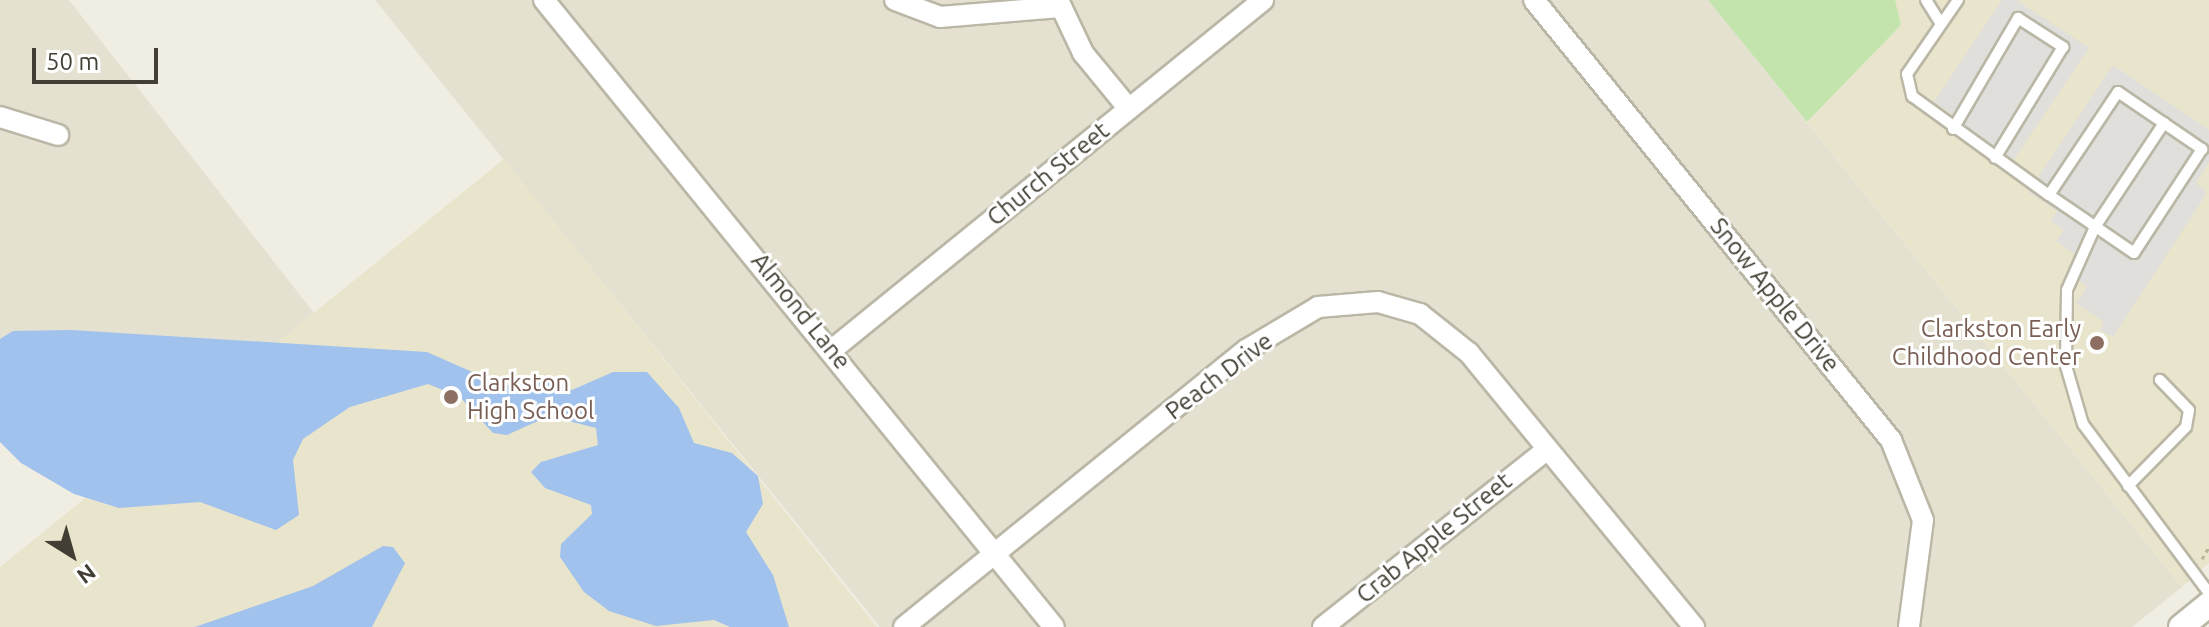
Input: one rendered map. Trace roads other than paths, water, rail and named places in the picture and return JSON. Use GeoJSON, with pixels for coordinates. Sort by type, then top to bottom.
{"type":"FeatureCollection","features":[{"type":"Feature","properties":{"kind":"street","name":"Almond Lane"},"geometry":{"type":"LineString","coordinates":[[544,0],[833,349],[1054,627]]}},
{"type":"Feature","properties":{"kind":"street"},"geometry":{"type":"LineString","coordinates":[[895,0],[940,17],[1059,4],[1083,53],[1129,109]]}},
{"type":"Feature","properties":{"kind":"street","name":"Church Street"},"geometry":{"type":"LineString","coordinates":[[833,349],[1263,0]]}},
{"type":"Feature","properties":{"kind":"street","name":"Snow Apple Drive"},"geometry":{"type":"LineString","coordinates":[[1534,0],[1891,440],[1923,520],[1909,627]]}},
{"type":"Feature","properties":{"kind":"street"},"geometry":{"type":"LineString","coordinates":[[0,117],[58,135]]}},
{"type":"Feature","properties":{"kind":"street","name":"Peach Drive"},"geometry":{"type":"LineString","coordinates":[[904,627],[1246,350],[1318,307],[1378,302],[1420,314],[1469,353],[1694,627]]}},
{"type":"Feature","properties":{"kind":"street","name":"Crab Apple Street"},"geometry":{"type":"LineString","coordinates":[[1323,627],[1546,450]]}},
{"type":"Feature","properties":{"kind":"street"},"geometry":{"type":"LineString","coordinates":[[2181,627],[2209,604]]}},
{"type":"Feature","properties":{"kind":"lane"},"geometry":{"type":"LineString","coordinates":[[1926,0],[1941,24]]}},
{"type":"Feature","properties":{"kind":"lane"},"geometry":{"type":"LineString","coordinates":[[1958,0],[1907,74],[1912,96],[1953,129],[2095,227],[2134,253],[2202,149],[2118,92],[2049,195]]}},
{"type":"Feature","properties":{"kind":"lane"},"geometry":{"type":"LineString","coordinates":[[1953,129],[2018,18],[2063,47],[1995,158]]}},
{"type":"Feature","properties":{"kind":"lane"},"geometry":{"type":"LineString","coordinates":[[2164,123],[2095,227],[2067,290],[2066,366],[2083,424],[2209,593]]}},
{"type":"Feature","properties":{"kind":"lane"},"geometry":{"type":"LineString","coordinates":[[2128,486],[2186,427],[2189,410],[2160,380]]}},
{"type":"Feature","properties":{"kind":"water"},"geometry":{"type":"Polygon","coordinates":[[[71,330],[427,352],[504,386],[550,378],[572,390],[613,372],[647,372],[679,408],[694,443],[732,453],[758,476],[763,504],[746,532],[773,575],[789,627],[730,627],[714,620],[656,626],[609,611],[584,592],[560,557],[561,544],[592,514],[591,505],[545,488],[531,472],[541,462],[598,445],[596,428],[549,416],[507,435],[493,433],[460,397],[428,384],[350,407],[303,439],[293,460],[299,515],[276,530],[200,502],[119,508],[74,494],[21,463],[0,442],[0,339],[13,331],[71,330]]]}},
{"type":"Feature","properties":{"kind":"water"},"geometry":{"type":"Polygon","coordinates":[[[383,546],[393,547],[405,563],[372,627],[195,627],[313,586],[383,546]]]}},
{"type":"Feature","properties":{"kind":"place","name":"Clarkston Early Childhood Center"},"geometry":{"type":"Point","coordinates":[2097,343]}},
{"type":"Feature","properties":{"kind":"place","name":"Clarkston High School"},"geometry":{"type":"Point","coordinates":[451,397]}}]}
